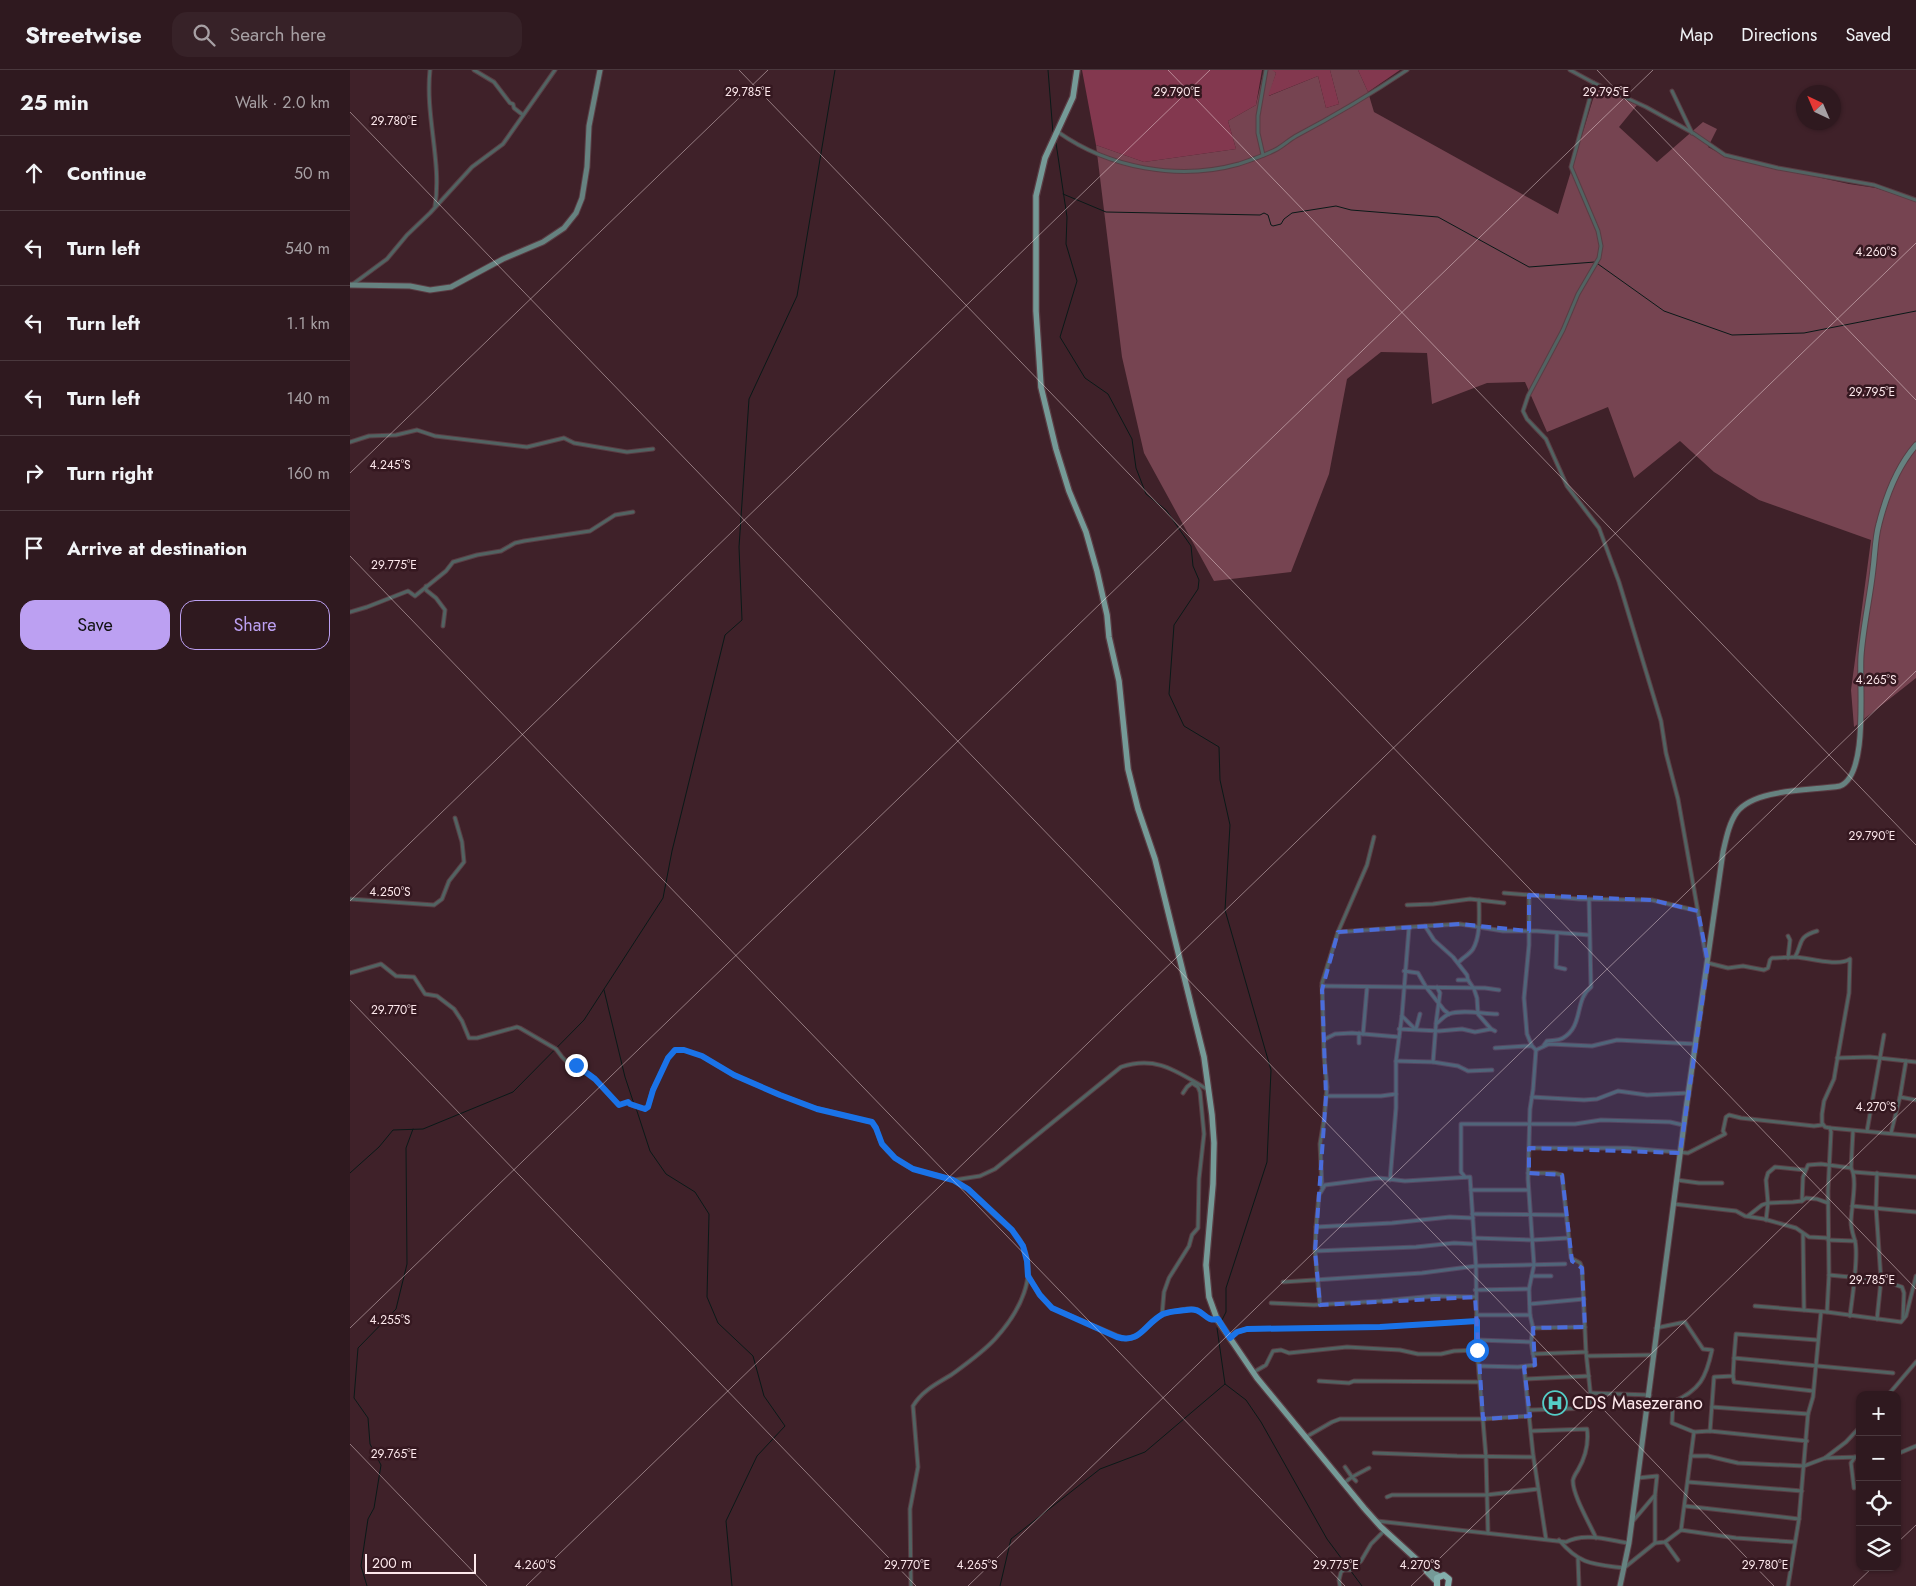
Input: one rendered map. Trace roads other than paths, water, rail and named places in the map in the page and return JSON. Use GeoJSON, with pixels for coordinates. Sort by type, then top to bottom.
{"type":"FeatureCollection","features":[{"type":"Feature","properties":{"kind":"highway"},"geometry":{"type":"LineString","coordinates":[[1437,1583],[1444,1575],[1448,1577],[1449,1585]]}},
{"type":"Feature","properties":{"kind":"main road"},"geometry":{"type":"LineString","coordinates":[[350,285],[410,286],[430,290],[451,287],[503,259],[543,242],[564,228],[576,213],[582,198],[587,167],[589,126],[600,70]]}},
{"type":"Feature","properties":{"kind":"main road"},"geometry":{"type":"LineString","coordinates":[[1077,70],[1073,97],[1042,168],[1036,196],[1036,311],[1041,387],[1056,449],[1069,491],[1086,532],[1097,571],[1119,681],[1128,769],[1138,809],[1155,859],[1197,1026],[1209,1090],[1214,1161],[1206,1277],[1208,1297],[1222,1326],[1253,1372],[1377,1521],[1425,1567],[1437,1583]]}},
{"type":"Feature","properties":{"kind":"main road"},"geometry":{"type":"LineString","coordinates":[[1620,1586],[1629,1543],[1641,1443],[1650,1395],[1656,1328],[1688,1093],[1723,852],[1727,836],[1738,812],[1753,800],[1774,794],[1843,785],[1848,780],[1854,767],[1861,728],[1861,656],[1877,533],[1882,511],[1894,480],[1916,445]]}},
{"type":"Feature","properties":{"kind":"street"},"geometry":{"type":"LineString","coordinates":[[430,70],[429,92],[436,166],[435,206]]}},
{"type":"Feature","properties":{"kind":"street"},"geometry":{"type":"LineString","coordinates":[[474,70],[494,82],[510,103],[513,104],[514,108],[523,115]]}},
{"type":"Feature","properties":{"kind":"street"},"geometry":{"type":"LineString","coordinates":[[350,285],[387,259],[407,235],[476,163],[503,144],[556,70]]}},
{"type":"Feature","properties":{"kind":"street"},"geometry":{"type":"LineString","coordinates":[[1263,155],[1258,133],[1258,116],[1266,70]]}},
{"type":"Feature","properties":{"kind":"street"},"geometry":{"type":"LineString","coordinates":[[1057,132],[1093,153],[1131,165],[1186,171],[1239,164],[1278,148],[1289,140],[1336,115],[1407,70]]}},
{"type":"Feature","properties":{"kind":"street"},"geometry":{"type":"LineString","coordinates":[[1570,70],[1594,84],[1646,107],[1693,133],[1725,155],[1778,168],[1874,185],[1916,200]]}},
{"type":"Feature","properties":{"kind":"street"},"geometry":{"type":"LineString","coordinates":[[1594,84],[1571,168],[1598,231],[1599,258],[1578,294],[1557,342],[1528,396],[1523,411],[1527,419],[1546,439],[1567,486],[1599,528],[1618,582],[1661,720],[1666,753],[1678,799],[1708,963],[1728,968],[1743,966],[1766,970],[1771,958],[1795,957],[1828,961],[1846,961],[1850,959],[1849,993],[1834,1079],[1823,1106],[1822,1125]]}},
{"type":"Feature","properties":{"kind":"street"},"geometry":{"type":"LineString","coordinates":[[1672,91],[1693,133]]}},
{"type":"Feature","properties":{"kind":"street"},"geometry":{"type":"LineString","coordinates":[[350,442],[369,436],[396,435],[417,430],[435,436],[527,448],[564,438],[574,443],[626,452],[654,448]]}},
{"type":"Feature","properties":{"kind":"street"},"geometry":{"type":"LineString","coordinates":[[350,612],[408,591],[415,596],[426,585],[446,571],[450,564],[458,560],[501,550],[524,541],[590,531],[614,515],[633,512]]}},
{"type":"Feature","properties":{"kind":"street"},"geometry":{"type":"LineString","coordinates":[[426,585],[426,590],[445,609],[444,626]]}},
{"type":"Feature","properties":{"kind":"street"},"geometry":{"type":"LineString","coordinates":[[350,900],[423,906],[438,904],[449,881],[464,862],[462,842],[454,818]]}},
{"type":"Feature","properties":{"kind":"street"},"geometry":{"type":"LineString","coordinates":[[1320,1305],[1315,1251],[1319,1195],[1322,1187],[1320,1144],[1326,1096],[1322,986],[1338,932],[1367,865],[1374,838]]}},
{"type":"Feature","properties":{"kind":"street"},"geometry":{"type":"LineString","coordinates":[[1504,893],[1589,899],[1652,900],[1698,911]]}},
{"type":"Feature","properties":{"kind":"street"},"geometry":{"type":"LineString","coordinates":[[1479,1366],[1524,1367],[1535,1365],[1531,1342],[1533,1328],[1530,1315],[1529,1289],[1534,1265],[1528,1173],[1529,1123],[1536,1050],[1532,1046],[1527,1034],[1524,998],[1530,945],[1529,895]]}},
{"type":"Feature","properties":{"kind":"street"},"geometry":{"type":"LineString","coordinates":[[1407,905],[1470,899],[1504,903]]}},
{"type":"Feature","properties":{"kind":"street"},"geometry":{"type":"LineString","coordinates":[[1536,1050],[1547,1041],[1564,1038],[1574,1027],[1577,1022],[1583,995],[1591,987],[1589,899]]}},
{"type":"Feature","properties":{"kind":"street"},"geometry":{"type":"LineString","coordinates":[[1458,963],[1472,951],[1477,940],[1479,900]]}},
{"type":"Feature","properties":{"kind":"street"},"geometry":{"type":"LineString","coordinates":[[1338,932],[1460,924],[1503,931],[1589,935]]}},
{"type":"Feature","properties":{"kind":"street"},"geometry":{"type":"LineString","coordinates":[[1399,1029],[1435,1029],[1439,1031],[1462,1029],[1475,1032],[1493,1030],[1478,1014],[1477,998],[1467,975],[1458,963],[1434,940],[1425,926]]}},
{"type":"Feature","properties":{"kind":"street"},"geometry":{"type":"LineString","coordinates":[[1390,1180],[1396,1094],[1396,1061],[1409,928]]}},
{"type":"Feature","properties":{"kind":"street"},"geometry":{"type":"LineString","coordinates":[[1795,957],[1803,937],[1817,931]]}},
{"type":"Feature","properties":{"kind":"street"},"geometry":{"type":"LineString","coordinates":[[1557,933],[1556,967],[1564,969]]}},
{"type":"Feature","properties":{"kind":"street"},"geometry":{"type":"LineString","coordinates":[[1788,936],[1790,940],[1788,958]]}},
{"type":"Feature","properties":{"kind":"street"},"geometry":{"type":"LineString","coordinates":[[350,973],[380,964],[396,976],[414,977],[424,993],[437,996],[456,1011],[469,1038],[477,1038],[517,1027],[520,1028],[556,1049],[568,1063],[576,1065],[595,1079],[619,1105],[628,1102],[640,1108],[645,1109],[648,1107],[653,1090],[668,1058],[675,1050],[684,1050],[702,1056],[734,1075],[780,1095],[817,1109],[872,1122],[882,1144],[904,1164],[922,1172],[953,1180],[968,1189],[1017,1236],[1025,1253],[1028,1276],[1020,1305],[995,1340],[973,1360],[923,1393],[913,1406],[918,1467],[910,1509],[911,1586]]}},
{"type":"Feature","properties":{"kind":"street"},"geometry":{"type":"LineString","coordinates":[[1404,971],[1418,973],[1438,1004],[1449,1014]]}},
{"type":"Feature","properties":{"kind":"street"},"geometry":{"type":"LineString","coordinates":[[1458,980],[1468,980]]}},
{"type":"Feature","properties":{"kind":"street"},"geometry":{"type":"LineString","coordinates":[[1322,986],[1367,988],[1404,986],[1499,990]]}},
{"type":"Feature","properties":{"kind":"street"},"geometry":{"type":"LineString","coordinates":[[1432,1062],[1440,993],[1436,987]]}},
{"type":"Feature","properties":{"kind":"street"},"geometry":{"type":"LineString","coordinates":[[1359,1043],[1367,988]]}},
{"type":"Feature","properties":{"kind":"street"},"geometry":{"type":"LineString","coordinates":[[1436,1024],[1449,1014],[1462,1011],[1478,1014],[1497,1014]]}},
{"type":"Feature","properties":{"kind":"street"},"geometry":{"type":"LineString","coordinates":[[1416,1030],[1420,1014]]}},
{"type":"Feature","properties":{"kind":"street"},"geometry":{"type":"LineString","coordinates":[[1402,1015],[1416,1030]]}},
{"type":"Feature","properties":{"kind":"street"},"geometry":{"type":"LineString","coordinates":[[1325,1039],[1335,1034],[1361,1033],[1399,1037]]}},
{"type":"Feature","properties":{"kind":"street"},"geometry":{"type":"LineString","coordinates":[[1867,1131],[1884,1035]]}},
{"type":"Feature","properties":{"kind":"street"},"geometry":{"type":"LineString","coordinates":[[1544,1045],[1560,1043],[1592,1046],[1617,1040],[1695,1044]]}},
{"type":"Feature","properties":{"kind":"street"},"geometry":{"type":"LineString","coordinates":[[1495,1048],[1532,1046]]}},
{"type":"Feature","properties":{"kind":"street"},"geometry":{"type":"LineString","coordinates":[[1837,1058],[1880,1058],[1916,1062]]}},
{"type":"Feature","properties":{"kind":"street"},"geometry":{"type":"LineString","coordinates":[[1396,1061],[1432,1062],[1458,1066],[1468,1071],[1492,1070]]}},
{"type":"Feature","properties":{"kind":"street"},"geometry":{"type":"LineString","coordinates":[[1891,1133],[1906,1061]]}},
{"type":"Feature","properties":{"kind":"street"},"geometry":{"type":"LineString","coordinates":[[953,1180],[980,1176],[995,1169],[1121,1067],[1142,1062],[1168,1067],[1209,1090]]}},
{"type":"Feature","properties":{"kind":"street"},"geometry":{"type":"LineString","coordinates":[[1162,1315],[1164,1292],[1169,1278],[1189,1246],[1192,1235],[1198,1228],[1199,1179],[1204,1134],[1200,1092],[1198,1087],[1192,1083],[1183,1093]]}},
{"type":"Feature","properties":{"kind":"street"},"geometry":{"type":"LineString","coordinates":[[1532,1097],[1584,1100],[1597,1099],[1618,1091],[1647,1095],[1688,1093]]}},
{"type":"Feature","properties":{"kind":"street"},"geometry":{"type":"LineString","coordinates":[[1326,1096],[1381,1096],[1396,1094]]}},
{"type":"Feature","properties":{"kind":"street"},"geometry":{"type":"LineString","coordinates":[[1900,1097],[1916,1100]]}},
{"type":"Feature","properties":{"kind":"street"},"geometry":{"type":"LineString","coordinates":[[1529,1148],[1627,1148],[1688,1153],[1725,1134],[1723,1131],[1726,1117],[1729,1115],[1740,1118],[1814,1126],[1822,1125],[1853,1131],[1916,1136]]}},
{"type":"Feature","properties":{"kind":"street"},"geometry":{"type":"LineString","coordinates":[[1465,1177],[1461,1172],[1461,1124],[1575,1124],[1611,1120],[1670,1122],[1684,1125]]}},
{"type":"Feature","properties":{"kind":"street"},"geometry":{"type":"LineString","coordinates":[[1827,1312],[1830,1128]]}},
{"type":"Feature","properties":{"kind":"street"},"geometry":{"type":"LineString","coordinates":[[1850,1316],[1855,1241],[1852,1230],[1852,1206],[1854,1201],[1853,1131]]}},
{"type":"Feature","properties":{"kind":"street"},"geometry":{"type":"LineString","coordinates":[[1802,1201],[1802,1177],[1805,1170],[1812,1164],[1916,1177]]}},
{"type":"Feature","properties":{"kind":"street"},"geometry":{"type":"LineString","coordinates":[[1766,1220],[1768,1203],[1766,1180],[1768,1173],[1775,1167],[1805,1170]]}},
{"type":"Feature","properties":{"kind":"street"},"geometry":{"type":"LineString","coordinates":[[1528,1173],[1554,1173],[1562,1175],[1571,1258],[1581,1265],[1586,1354],[1592,1408],[1530,1410]]}},
{"type":"Feature","properties":{"kind":"street"},"geometry":{"type":"LineString","coordinates":[[1877,1173],[1876,1207],[1881,1280],[1877,1319]]}},
{"type":"Feature","properties":{"kind":"street"},"geometry":{"type":"LineString","coordinates":[[1322,1187],[1332,1183],[1379,1178],[1405,1181],[1470,1177],[1476,1266],[1477,1350],[1486,1457],[1488,1533]]}},
{"type":"Feature","properties":{"kind":"street"},"geometry":{"type":"LineString","coordinates":[[1676,1180],[1722,1183]]}},
{"type":"Feature","properties":{"kind":"street"},"geometry":{"type":"LineString","coordinates":[[1471,1190],[1528,1190]]}},
{"type":"Feature","properties":{"kind":"street"},"geometry":{"type":"LineString","coordinates":[[1748,1217],[1762,1205],[1768,1203],[1802,1201],[1806,1198],[1811,1198],[1828,1203]]}},
{"type":"Feature","properties":{"kind":"street"},"geometry":{"type":"LineString","coordinates":[[1674,1204],[1736,1211],[1748,1217],[1796,1228],[1809,1237],[1855,1241]]}},
{"type":"Feature","properties":{"kind":"street"},"geometry":{"type":"LineString","coordinates":[[1852,1206],[1916,1212]]}},
{"type":"Feature","properties":{"kind":"street"},"geometry":{"type":"LineString","coordinates":[[1316,1227],[1392,1223],[1450,1217],[1566,1214]]}},
{"type":"Feature","properties":{"kind":"street"},"geometry":{"type":"LineString","coordinates":[[1803,1234],[1804,1310]]}},
{"type":"Feature","properties":{"kind":"street"},"geometry":{"type":"LineString","coordinates":[[1474,1238],[1532,1240],[1568,1238]]}},
{"type":"Feature","properties":{"kind":"street"},"geometry":{"type":"LineString","coordinates":[[1315,1251],[1416,1247],[1454,1243],[1474,1244]]}},
{"type":"Feature","properties":{"kind":"street"},"geometry":{"type":"LineString","coordinates":[[1283,1282],[1422,1273],[1476,1266],[1565,1264]]}},
{"type":"Feature","properties":{"kind":"street"},"geometry":{"type":"LineString","coordinates":[[1829,1275],[1881,1280],[1900,1285],[1904,1289],[1903,1321]]}},
{"type":"Feature","properties":{"kind":"street"},"geometry":{"type":"LineString","coordinates":[[1028,1276],[1040,1295],[1052,1308],[1125,1340],[1133,1339],[1162,1315],[1195,1309],[1202,1311],[1208,1318],[1218,1319]]}},
{"type":"Feature","properties":{"kind":"street"},"geometry":{"type":"LineString","coordinates":[[1532,1276],[1551,1276]]}},
{"type":"Feature","properties":{"kind":"street"},"geometry":{"type":"LineString","coordinates":[[1903,1321],[1916,1276]]}},
{"type":"Feature","properties":{"kind":"street"},"geometry":{"type":"LineString","coordinates":[[1476,1290],[1529,1289]]}},
{"type":"Feature","properties":{"kind":"street"},"geometry":{"type":"LineString","coordinates":[[1271,1303],[1320,1305],[1434,1296],[1476,1297]]}},
{"type":"Feature","properties":{"kind":"street"},"geometry":{"type":"LineString","coordinates":[[1530,1304],[1584,1299]]}},
{"type":"Feature","properties":{"kind":"street"},"geometry":{"type":"LineString","coordinates":[[1755,1306],[1903,1321]]}},
{"type":"Feature","properties":{"kind":"street"},"geometry":{"type":"LineString","coordinates":[[1788,1586],[1799,1519],[1808,1414],[1813,1390],[1821,1312]]}},
{"type":"Feature","properties":{"kind":"street"},"geometry":{"type":"LineString","coordinates":[[1476,1315],[1530,1315]]}},
{"type":"Feature","properties":{"kind":"street"},"geometry":{"type":"LineString","coordinates":[[1230,1338],[1237,1332],[1247,1329],[1380,1327],[1477,1321]]}},
{"type":"Feature","properties":{"kind":"street"},"geometry":{"type":"LineString","coordinates":[[1656,1328],[1685,1322],[1703,1350],[1712,1350],[1703,1380],[1688,1395],[1673,1402],[1672,1423],[1694,1432],[1807,1441]]}},
{"type":"Feature","properties":{"kind":"street"},"geometry":{"type":"LineString","coordinates":[[1533,1328],[1585,1327]]}},
{"type":"Feature","properties":{"kind":"street"},"geometry":{"type":"LineString","coordinates":[[1813,1390],[1734,1382],[1734,1358],[1736,1334],[1817,1340]]}},
{"type":"Feature","properties":{"kind":"street"},"geometry":{"type":"LineString","coordinates":[[1478,1340],[1531,1342]]}},
{"type":"Feature","properties":{"kind":"street"},"geometry":{"type":"LineString","coordinates":[[1253,1372],[1266,1365],[1273,1351],[1281,1350],[1289,1353],[1346,1348],[1441,1354],[1454,1351],[1477,1350]]}},
{"type":"Feature","properties":{"kind":"street"},"geometry":{"type":"LineString","coordinates":[[1533,1354],[1654,1355]]}},
{"type":"Feature","properties":{"kind":"street"},"geometry":{"type":"LineString","coordinates":[[1734,1358],[1893,1373]]}},
{"type":"Feature","properties":{"kind":"street"},"geometry":{"type":"LineString","coordinates":[[1891,1391],[1916,1362]]}},
{"type":"Feature","properties":{"kind":"street"},"geometry":{"type":"LineString","coordinates":[[1524,1367],[1530,1410],[1533,1457],[1546,1539]]}},
{"type":"Feature","properties":{"kind":"street"},"geometry":{"type":"LineString","coordinates":[[1526,1379],[1589,1376]]}},
{"type":"Feature","properties":{"kind":"street"},"geometry":{"type":"LineString","coordinates":[[1710,1432],[1714,1377],[1733,1376]]}},
{"type":"Feature","properties":{"kind":"street"},"geometry":{"type":"LineString","coordinates":[[1319,1380],[1349,1384],[1354,1382],[1479,1382]]}},
{"type":"Feature","properties":{"kind":"street"},"geometry":{"type":"LineString","coordinates":[[1590,1393],[1650,1395]]}},
{"type":"Feature","properties":{"kind":"street"},"geometry":{"type":"LineString","coordinates":[[1712,1407],[1808,1414]]}},
{"type":"Feature","properties":{"kind":"street"},"geometry":{"type":"LineString","coordinates":[[1306,1437],[1332,1422],[1340,1420],[1483,1419],[1530,1416]]}},
{"type":"Feature","properties":{"kind":"street"},"geometry":{"type":"LineString","coordinates":[[1531,1431],[1586,1429],[1589,1440],[1587,1449],[1574,1476],[1573,1484],[1578,1500],[1596,1539]]}},
{"type":"Feature","properties":{"kind":"street"},"geometry":{"type":"LineString","coordinates":[[1691,1456],[1708,1456],[1738,1463],[1804,1466],[1825,1458],[1846,1442],[1856,1431]]}},
{"type":"Feature","properties":{"kind":"street"},"geometry":{"type":"LineString","coordinates":[[1559,1540],[1578,1559],[1595,1564],[1624,1568],[1655,1543],[1665,1542],[1681,1530],[1694,1432]]}},
{"type":"Feature","properties":{"kind":"street"},"geometry":{"type":"LineString","coordinates":[[1901,1453],[1916,1446]]}},
{"type":"Feature","properties":{"kind":"street"},"geometry":{"type":"LineString","coordinates":[[1374,1453],[1533,1457]]}},
{"type":"Feature","properties":{"kind":"street"},"geometry":{"type":"LineString","coordinates":[[1825,1458],[1856,1457]]}},
{"type":"Feature","properties":{"kind":"street"},"geometry":{"type":"LineString","coordinates":[[1854,1488],[1851,1464],[1856,1459]]}},
{"type":"Feature","properties":{"kind":"street"},"geometry":{"type":"LineString","coordinates":[[1345,1467],[1356,1481]]}},
{"type":"Feature","properties":{"kind":"street"},"geometry":{"type":"LineString","coordinates":[[1344,1483],[1369,1468]]}},
{"type":"Feature","properties":{"kind":"street"},"geometry":{"type":"LineString","coordinates":[[1638,1478],[1657,1476],[1654,1495],[1655,1543]]}},
{"type":"Feature","properties":{"kind":"street"},"geometry":{"type":"LineString","coordinates":[[1688,1482],[1802,1491]]}},
{"type":"Feature","properties":{"kind":"street"},"geometry":{"type":"LineString","coordinates":[[1387,1497],[1392,1495],[1486,1495],[1538,1489]]}},
{"type":"Feature","properties":{"kind":"street"},"geometry":{"type":"LineString","coordinates":[[1631,1524],[1654,1495]]}},
{"type":"Feature","properties":{"kind":"street"},"geometry":{"type":"LineString","coordinates":[[1685,1506],[1799,1519]]}},
{"type":"Feature","properties":{"kind":"street"},"geometry":{"type":"LineString","coordinates":[[1377,1521],[1566,1542],[1572,1538],[1584,1536],[1629,1543]]}},
{"type":"Feature","properties":{"kind":"street"},"geometry":{"type":"LineString","coordinates":[[1340,1586],[1339,1574],[1342,1570],[1351,1569],[1361,1561],[1371,1544],[1385,1530]]}},
{"type":"Feature","properties":{"kind":"street"},"geometry":{"type":"LineString","coordinates":[[1681,1530],[1736,1538],[1794,1542]]}},
{"type":"Feature","properties":{"kind":"street"},"geometry":{"type":"LineString","coordinates":[[1665,1542],[1678,1560]]}},
{"type":"Feature","properties":{"kind":"street"},"geometry":{"type":"LineString","coordinates":[[1578,1559],[1579,1586]]}},
{"type":"Feature","properties":{"kind":"waterway"},"geometry":{"type":"LineString","coordinates":[[350,1173],[379,1147],[393,1130],[423,1129],[513,1092],[584,1020],[663,898],[672,851],[725,635],[742,620],[739,547],[749,399],[797,296],[835,70]]}},
{"type":"Feature","properties":{"kind":"waterway"},"geometry":{"type":"LineString","coordinates":[[1048,70],[1053,133]]}},
{"type":"Feature","properties":{"kind":"waterway"},"geometry":{"type":"LineString","coordinates":[[1056,143],[1067,217],[1066,244],[1077,281],[1060,337],[1085,378],[1108,394],[1132,439],[1136,468],[1146,494],[1166,510],[1191,546],[1193,566],[1199,580],[1198,589],[1174,625],[1169,694],[1184,726],[1219,747],[1220,780],[1230,825],[1225,910],[1271,1070],[1267,1162],[1226,1288],[1226,1312],[1221,1322]]}},
{"type":"Feature","properties":{"kind":"waterway"},"geometry":{"type":"LineString","coordinates":[[1063,194],[1106,212],[1260,215],[1264,213],[1268,215],[1273,226],[1281,224],[1292,213],[1336,206],[1351,210],[1438,217],[1529,267],[1595,262]]}},
{"type":"Feature","properties":{"kind":"waterway"},"geometry":{"type":"LineString","coordinates":[[1598,264],[1664,311],[1732,335],[1804,333],[1916,311]]}},
{"type":"Feature","properties":{"kind":"waterway"},"geometry":{"type":"LineString","coordinates":[[604,990],[625,1077],[634,1104]]}},
{"type":"Feature","properties":{"kind":"waterway"},"geometry":{"type":"LineString","coordinates":[[636,1108],[650,1151],[666,1174],[695,1192],[709,1214],[707,1297],[718,1323],[753,1356],[764,1396],[785,1426],[757,1456],[726,1521],[732,1586]]}},
{"type":"Feature","properties":{"kind":"waterway"},"geometry":{"type":"LineString","coordinates":[[367,1586],[361,1566],[368,1519],[374,1508],[381,1465],[370,1444],[368,1418],[354,1398],[358,1348],[396,1309],[407,1264],[406,1148],[413,1129]]}},
{"type":"Feature","properties":{"kind":"waterway"},"geometry":{"type":"LineString","coordinates":[[1000,1586],[1011,1539],[1100,1469],[1145,1452],[1225,1384],[1217,1328]]}},
{"type":"Feature","properties":{"kind":"waterway"},"geometry":{"type":"LineString","coordinates":[[1225,1384],[1246,1400],[1261,1422],[1327,1539],[1362,1586]]}},
{"type":"Feature","properties":{"kind":"place","name":"CDS Masezerano"},"geometry":{"type":"Point","coordinates":[1555,1403]}}]}
